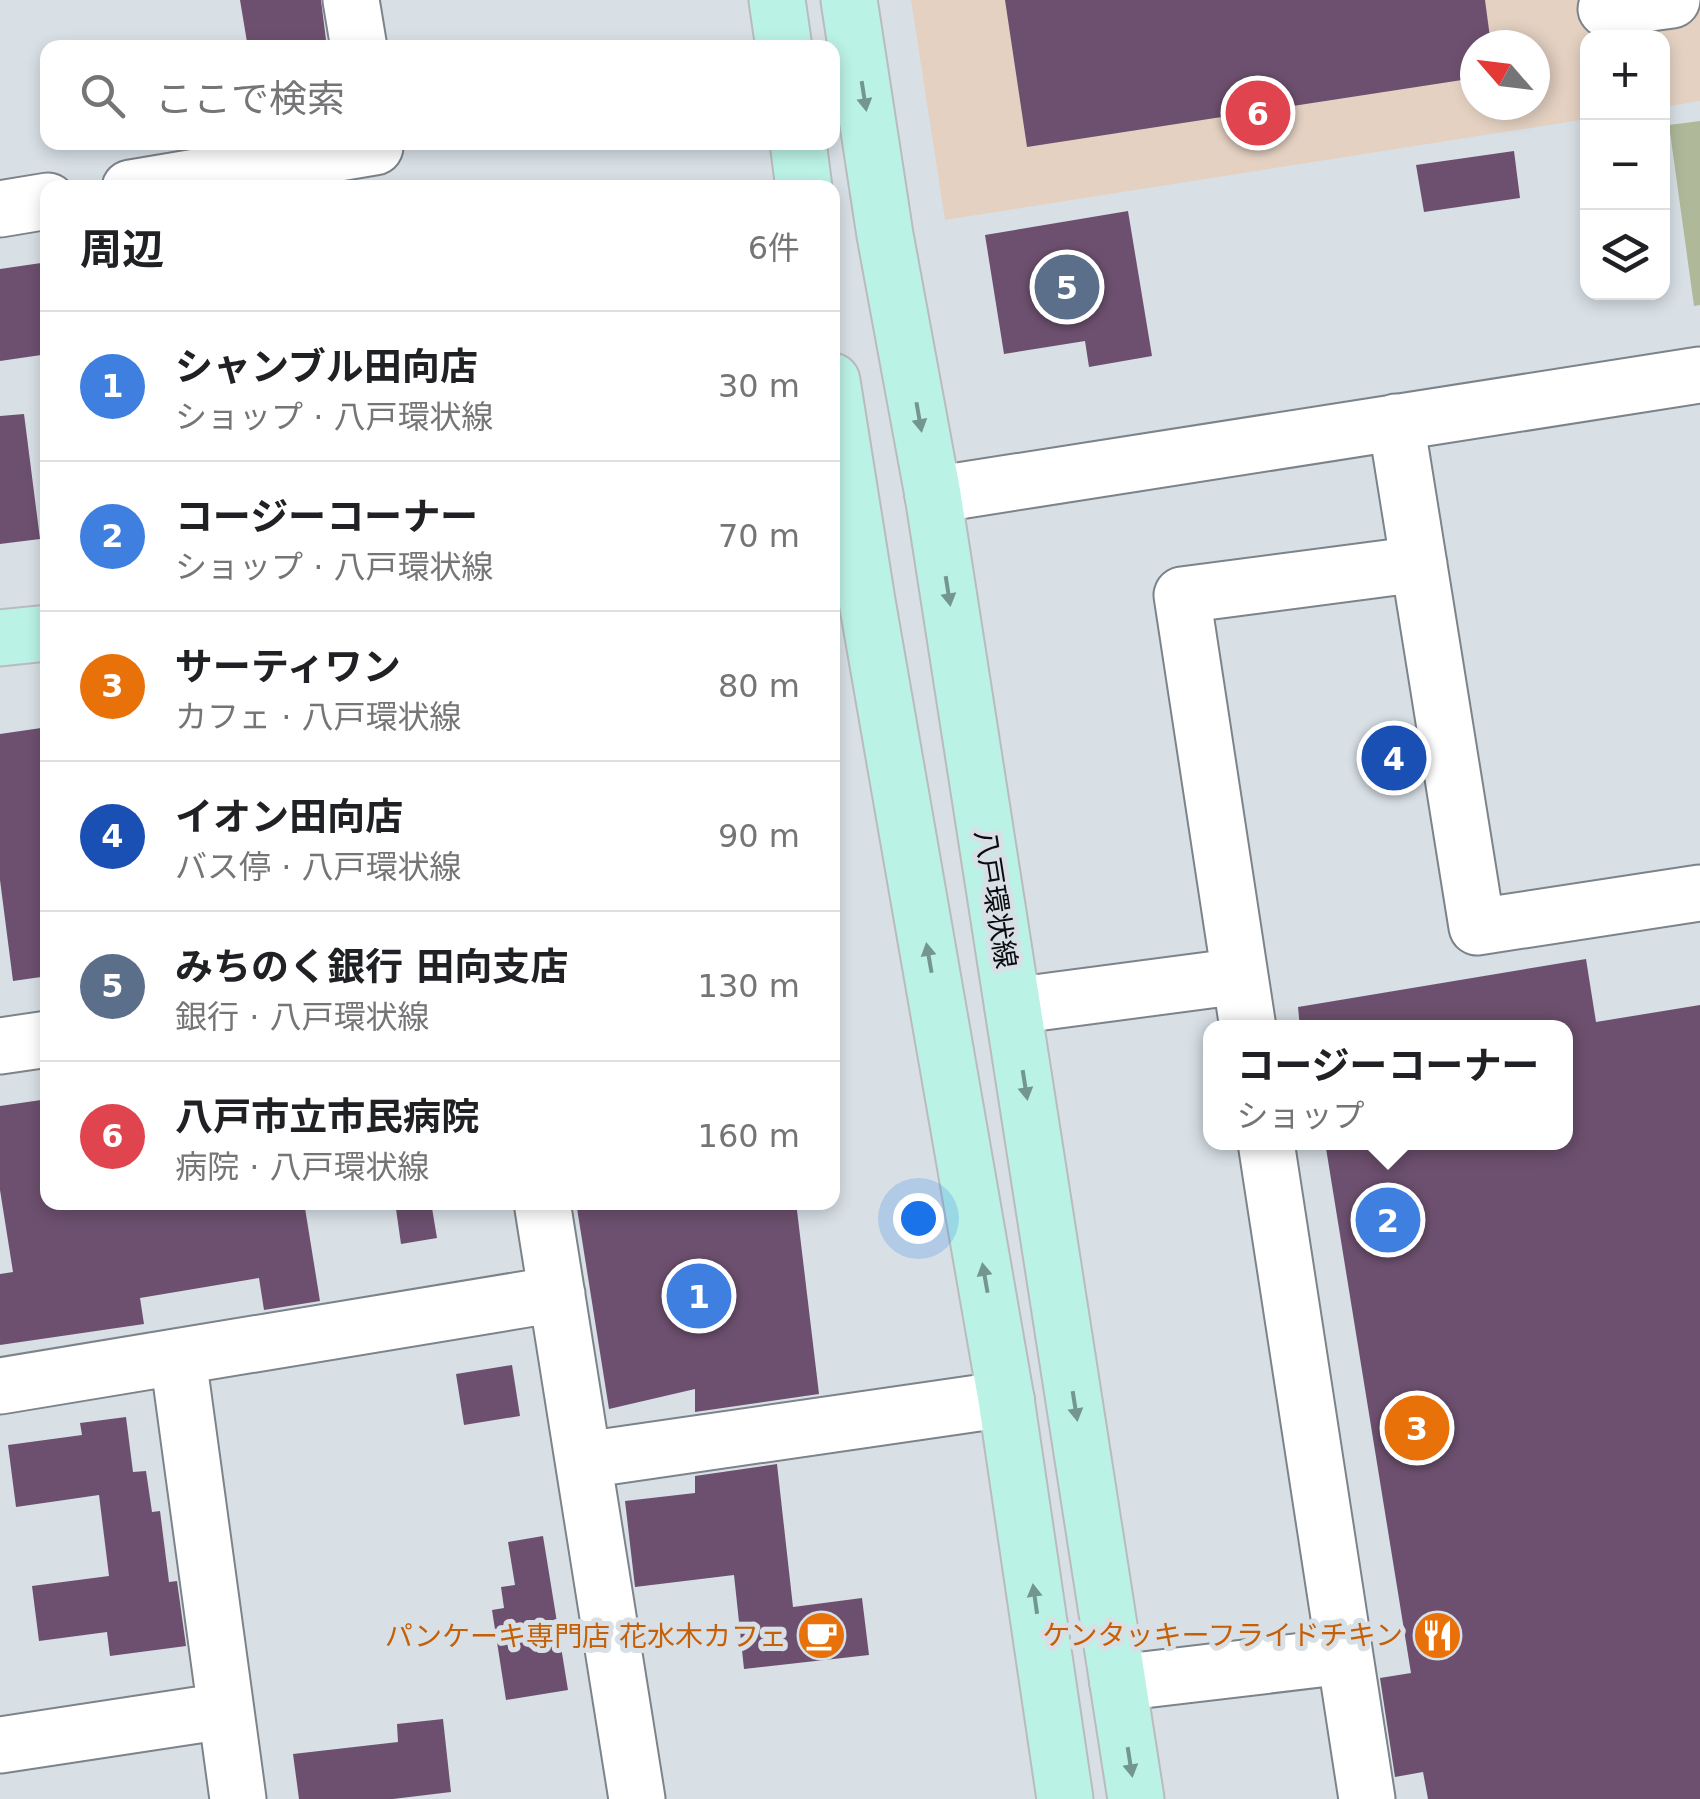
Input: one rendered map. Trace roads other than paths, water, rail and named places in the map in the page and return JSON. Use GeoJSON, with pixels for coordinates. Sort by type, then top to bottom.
{"type":"FeatureCollection","features":[{"type":"Feature","properties":{"kind":"main road"},"geometry":{"type":"LineString","coordinates":[[777,0],[783,40]]}},
{"type":"Feature","properties":{"kind":"main road","name":"八戸環状線"},"geometry":{"type":"LineString","coordinates":[[849,0],[885,235],[933,495],[1136,1799]]}},
{"type":"Feature","properties":{"kind":"main road"},"geometry":{"type":"LineString","coordinates":[[799,150],[803,180]]}},
{"type":"Feature","properties":{"kind":"main road"},"geometry":{"type":"LineString","coordinates":[[840,484],[1006,1399],[1065,1799]]}},
{"type":"Feature","properties":{"kind":"main road"},"geometry":{"type":"LineString","coordinates":[[842,510],[933,495]]}},
{"type":"Feature","properties":{"kind":"main road"},"geometry":{"type":"LineString","coordinates":[[0,638],[40,634]]}},
{"type":"Feature","properties":{"kind":"street"},"geometry":{"type":"LineString","coordinates":[[351,0],[357,40]]}},
{"type":"Feature","properties":{"kind":"street"},"geometry":{"type":"LineString","coordinates":[[1606,9],[1672,0]]}},
{"type":"Feature","properties":{"kind":"street"},"geometry":{"type":"LineString","coordinates":[[177,180],[352,150]]}},
{"type":"Feature","properties":{"kind":"street"},"geometry":{"type":"LineString","coordinates":[[0,209],[40,202]]}},
{"type":"Feature","properties":{"kind":"street"},"geometry":{"type":"LineString","coordinates":[[933,495],[1700,375]]}},
{"type":"Feature","properties":{"kind":"street"},"geometry":{"type":"LineString","coordinates":[[1396,422],[1477,927],[1700,893]]}},
{"type":"Feature","properties":{"kind":"street"},"geometry":{"type":"LineString","coordinates":[[1013,1006],[1244,1002],[1182,595],[1419,564]]}},
{"type":"Feature","properties":{"kind":"street"},"geometry":{"type":"LineString","coordinates":[[0,1046],[40,1040]]}},
{"type":"Feature","properties":{"kind":"street"},"geometry":{"type":"LineString","coordinates":[[1267,1150],[1367,1799]]}},
{"type":"Feature","properties":{"kind":"street"},"geometry":{"type":"LineString","coordinates":[[543,1210],[636,1799]]}},
{"type":"Feature","properties":{"kind":"street"},"geometry":{"type":"LineString","coordinates":[[0,1386],[557,1294]]}},
{"type":"Feature","properties":{"kind":"street"},"geometry":{"type":"LineString","coordinates":[[178,1358],[238,1799]]}},
{"type":"Feature","properties":{"kind":"street"},"geometry":{"type":"LineString","coordinates":[[584,1460],[1006,1399]]}},
{"type":"Feature","properties":{"kind":"street"},"geometry":{"type":"LineString","coordinates":[[1118,1684],[1345,1656]]}},
{"type":"Feature","properties":{"kind":"street"},"geometry":{"type":"LineString","coordinates":[[0,1744],[224,1710]]}},
{"type":"Feature","properties":{"kind":"place","name":"八戸市立市民病院"},"geometry":{"type":"Point","coordinates":[1258,113]}},
{"type":"Feature","properties":{"kind":"place","name":"みちのく銀行 田向支店"},"geometry":{"type":"Point","coordinates":[1067,287]}},
{"type":"Feature","properties":{"kind":"place","name":"イオン田向店"},"geometry":{"type":"Point","coordinates":[1394,758]}},
{"type":"Feature","properties":{"kind":"place","name":"コージーコーナー"},"geometry":{"type":"Point","coordinates":[1388,1220]}},
{"type":"Feature","properties":{"kind":"place","name":"シャンブル田向店"},"geometry":{"type":"Point","coordinates":[699,1296]}},
{"type":"Feature","properties":{"kind":"place","name":"サーティワン"},"geometry":{"type":"Point","coordinates":[1417,1428]}},
{"type":"Feature","properties":{"kind":"place","name":"ケンタッキーフライドチキン"},"geometry":{"type":"Point","coordinates":[1438,1635]}},
{"type":"Feature","properties":{"kind":"place","name":"パンケーキ専門店 花水木カフェ"},"geometry":{"type":"Point","coordinates":[822,1636]}}]}
